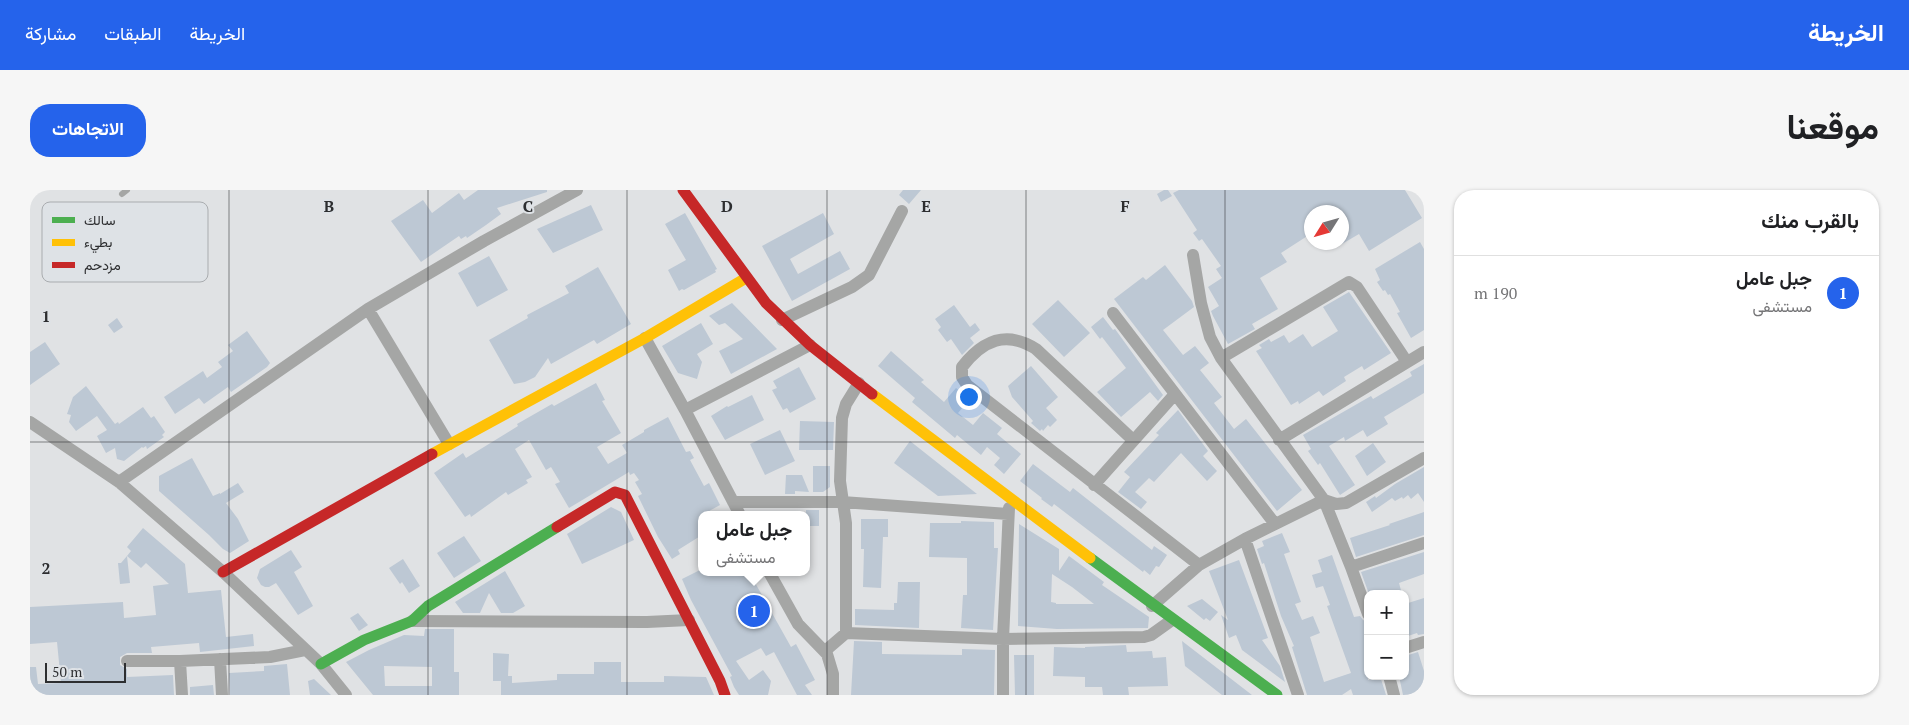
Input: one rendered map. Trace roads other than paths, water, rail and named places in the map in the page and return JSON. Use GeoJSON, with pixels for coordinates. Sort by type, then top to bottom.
{"type":"FeatureCollection","features":[{"type":"Feature","properties":{"kind":"street"},"geometry":{"type":"LineString","coordinates":[[119,482],[368,309],[484,241],[577,190]]}},
{"type":"Feature","properties":{"kind":"street"},"geometry":{"type":"LineString","coordinates":[[683,190],[746,278],[782,320],[810,345],[917,429],[1152,606],[1277,695]]}},
{"type":"Feature","properties":{"kind":"street"},"geometry":{"type":"LineString","coordinates":[[782,320],[852,287],[869,275],[902,211]]}},
{"type":"Feature","properties":{"kind":"street"},"geometry":{"type":"LineString","coordinates":[[1193,255],[1201,303],[1210,337],[1221,358],[1324,500],[1364,603]]}},
{"type":"Feature","properties":{"kind":"street"},"geometry":{"type":"LineString","coordinates":[[223,572],[449,444],[645,338],[746,278]]}},
{"type":"Feature","properties":{"kind":"street"},"geometry":{"type":"LineString","coordinates":[[1221,358],[1349,282],[1357,287],[1407,362]]}},
{"type":"Feature","properties":{"kind":"street"},"geometry":{"type":"LineString","coordinates":[[368,309],[449,444]]}},
{"type":"Feature","properties":{"kind":"street"},"geometry":{"type":"LineString","coordinates":[[1113,313],[1275,524]]}},
{"type":"Feature","properties":{"kind":"street"},"geometry":{"type":"LineString","coordinates":[[645,338],[686,410],[738,511]]}},
{"type":"Feature","properties":{"kind":"street"},"geometry":{"type":"LineString","coordinates":[[1133,440],[1036,349],[1028,344],[1008,339],[983,345],[966,363],[961,372],[967,385],[1199,566]]}},
{"type":"Feature","properties":{"kind":"street"},"geometry":{"type":"LineString","coordinates":[[686,410],[810,345]]}},
{"type":"Feature","properties":{"kind":"street"},"geometry":{"type":"LineString","coordinates":[[1279,440],[1424,352]]}},
{"type":"Feature","properties":{"kind":"street"},"geometry":{"type":"LineString","coordinates":[[846,633],[846,534],[840,481],[842,418],[846,404],[859,383]]}},
{"type":"Feature","properties":{"kind":"street"},"geometry":{"type":"LineString","coordinates":[[1094,485],[1175,394]]}},
{"type":"Feature","properties":{"kind":"street"},"geometry":{"type":"LineString","coordinates":[[30,422],[119,482],[223,572],[320,664],[346,695]]}},
{"type":"Feature","properties":{"kind":"street"},"geometry":{"type":"LineString","coordinates":[[1152,606],[1199,566],[1245,539],[1324,500],[1336,504],[1346,503],[1424,458]]}},
{"type":"Feature","properties":{"kind":"street"},"geometry":{"type":"LineString","coordinates":[[320,664],[364,640],[412,621],[428,606],[615,492],[619,492],[625,495],[720,681],[725,695]]}},
{"type":"Feature","properties":{"kind":"street"},"geometry":{"type":"LineString","coordinates":[[1003,695],[1003,639],[1009,497]]}},
{"type":"Feature","properties":{"kind":"street"},"geometry":{"type":"LineString","coordinates":[[733,502],[842,502],[1008,514]]}},
{"type":"Feature","properties":{"kind":"street"},"geometry":{"type":"LineString","coordinates":[[1245,539],[1298,695]]}},
{"type":"Feature","properties":{"kind":"street"},"geometry":{"type":"LineString","coordinates":[[1351,567],[1424,543]]}},
{"type":"Feature","properties":{"kind":"street"},"geometry":{"type":"LineString","coordinates":[[771,576],[798,624],[825,651],[831,666],[833,695]]}},
{"type":"Feature","properties":{"kind":"street"},"geometry":{"type":"LineString","coordinates":[[412,621],[647,622],[689,620]]}},
{"type":"Feature","properties":{"kind":"street"},"geometry":{"type":"LineString","coordinates":[[825,651],[846,633],[1003,639],[1144,637],[1151,635],[1172,620]]}},
{"type":"Feature","properties":{"kind":"street"},"geometry":{"type":"LineString","coordinates":[[1409,647],[1424,642]]}},
{"type":"Feature","properties":{"kind":"street"},"geometry":{"type":"LineString","coordinates":[[127,661],[270,657],[305,650]]}},
{"type":"Feature","properties":{"kind":"street"},"geometry":{"type":"LineString","coordinates":[[220,659],[222,695]]}},
{"type":"Feature","properties":{"kind":"street"},"geometry":{"type":"LineString","coordinates":[[180,661],[182,695]]}},
{"type":"Feature","properties":{"kind":"street"},"geometry":{"type":"LineString","coordinates":[[1390,680],[1394,695]]}},
{"type":"Feature","properties":{"kind":"place","name":"جبل عامل"},"geometry":{"type":"Point","coordinates":[754,611]}}]}
